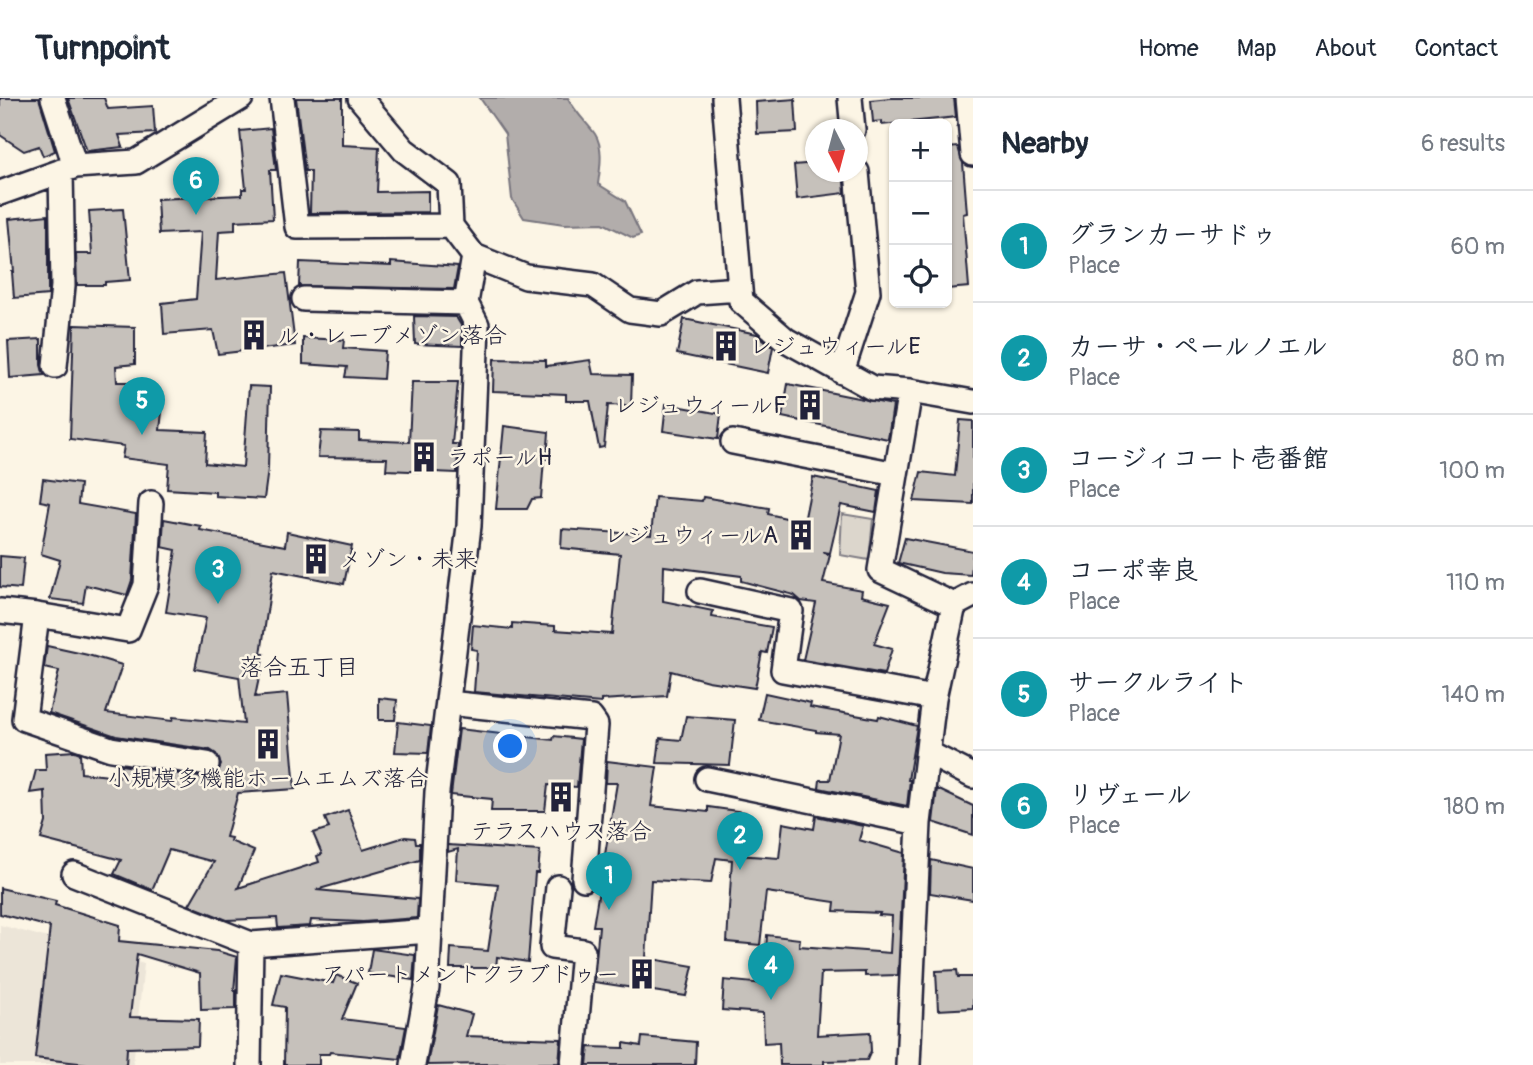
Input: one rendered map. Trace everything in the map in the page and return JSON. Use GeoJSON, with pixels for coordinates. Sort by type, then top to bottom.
{"type":"FeatureCollection","features":[{"type":"Feature","properties":{"kind":"street"},"geometry":{"type":"LineString","coordinates":[[53,98],[68,169],[63,286],[55,366]]}},
{"type":"Feature","properties":{"kind":"street"},"geometry":{"type":"LineString","coordinates":[[0,193],[68,169],[136,162],[241,98]]}},
{"type":"Feature","properties":{"kind":"street"},"geometry":{"type":"LineString","coordinates":[[282,98],[297,227],[451,226]]}},
{"type":"Feature","properties":{"kind":"street"},"geometry":{"type":"LineString","coordinates":[[360,98],[404,150],[449,184],[451,226],[474,256],[526,277],[593,285],[629,310],[661,313],[697,292],[740,289]]}},
{"type":"Feature","properties":{"kind":"street"},"geometry":{"type":"LineString","coordinates":[[724,98],[741,301],[786,340],[872,388],[910,391],[973,402]]}},
{"type":"Feature","properties":{"kind":"street"},"geometry":{"type":"LineString","coordinates":[[850,98],[852,119]]}},
{"type":"Feature","properties":{"kind":"street"},"geometry":{"type":"LineString","coordinates":[[968,98],[973,154]]}},
{"type":"Feature","properties":{"kind":"street"},"geometry":{"type":"LineString","coordinates":[[842,372],[868,292],[858,182]]}},
{"type":"Feature","properties":{"kind":"street"},"geometry":{"type":"LineString","coordinates":[[413,1065],[427,988],[438,792],[469,526],[477,325],[466,303],[474,256]]}},
{"type":"Feature","properties":{"kind":"street"},"geometry":{"type":"LineString","coordinates":[[304,299],[466,303]]}},
{"type":"Feature","properties":{"kind":"street"},"geometry":{"type":"LineString","coordinates":[[908,1065],[919,823],[934,698],[964,600],[880,570],[910,391]]}},
{"type":"Feature","properties":{"kind":"street"},"geometry":{"type":"LineString","coordinates":[[733,442],[896,474]]}},
{"type":"Feature","properties":{"kind":"street"},"geometry":{"type":"LineString","coordinates":[[0,611],[128,630],[145,585],[151,503]]}},
{"type":"Feature","properties":{"kind":"street"},"geometry":{"type":"LineString","coordinates":[[700,591],[791,611],[783,670],[934,698]]}},
{"type":"Feature","properties":{"kind":"street"},"geometry":{"type":"LineString","coordinates":[[37,615],[24,719],[111,749],[207,764]]}},
{"type":"Feature","properties":{"kind":"street"},"geometry":{"type":"LineString","coordinates":[[448,703],[591,718],[596,725],[584,879]]}},
{"type":"Feature","properties":{"kind":"street"},"geometry":{"type":"LineString","coordinates":[[928,753],[973,776]]}},
{"type":"Feature","properties":{"kind":"street"},"geometry":{"type":"LineString","coordinates":[[707,779],[919,823]]}},
{"type":"Feature","properties":{"kind":"street"},"geometry":{"type":"LineString","coordinates":[[74,874],[251,944],[430,931]]}},
{"type":"Feature","properties":{"kind":"street"},"geometry":{"type":"LineString","coordinates":[[558,887],[552,947],[583,951],[573,1065]]}},
{"type":"Feature","properties":{"kind":"street"},"geometry":{"type":"LineString","coordinates":[[249,1065],[251,944]]}},
{"type":"Feature","properties":{"kind":"shaded area"},"geometry":{"type":"Polygon","coordinates":[[[480,98],[568,98],[598,140],[601,159],[598,184],[625,201],[641,235],[633,238],[603,223],[564,224],[524,218],[512,199],[505,134],[480,98]]]}},
{"type":"Feature","properties":{"kind":"shaded area"},"geometry":{"type":"Polygon","coordinates":[[[842,514],[873,519],[869,560],[840,555],[842,514]]]}},
{"type":"Feature","properties":{"kind":"shaded area"},"geometry":{"type":"Polygon","coordinates":[[[0,925],[144,964],[133,1065],[0,1065],[0,925]]]}},
{"type":"Feature","properties":{"kind":"building"},"geometry":{"type":"Polygon","coordinates":[[[0,98],[39,98],[55,151],[43,156],[39,146],[24,151],[0,135],[0,98]]]}},
{"type":"Feature","properties":{"kind":"building"},"geometry":{"type":"Polygon","coordinates":[[[68,98],[104,98],[108,109],[153,106],[155,133],[119,135],[123,147],[87,151],[68,98]]]}},
{"type":"Feature","properties":{"kind":"building"},"geometry":{"type":"Polygon","coordinates":[[[296,98],[342,98],[342,145],[379,147],[377,192],[428,191],[428,212],[310,213],[311,171],[305,171],[296,98]]]}},
{"type":"Feature","properties":{"kind":"building"},"geometry":{"type":"Polygon","coordinates":[[[954,98],[956,117],[889,119],[889,124],[882,125],[882,121],[873,122],[871,100],[954,98]]]}},
{"type":"Feature","properties":{"kind":"building"},"geometry":{"type":"Polygon","coordinates":[[[795,99],[797,132],[757,134],[756,102],[795,99]]]}},
{"type":"Feature","properties":{"kind":"building"},"geometry":{"type":"Polygon","coordinates":[[[271,128],[276,170],[270,170],[273,219],[235,221],[235,230],[219,231],[216,280],[286,273],[295,345],[218,354],[213,330],[164,334],[162,303],[196,299],[201,232],[159,234],[157,199],[242,195],[242,189],[246,189],[240,131],[271,128]]]}},
{"type":"Feature","properties":{"kind":"building"},"geometry":{"type":"Polygon","coordinates":[[[958,147],[963,163],[967,213],[963,214],[969,287],[952,289],[952,182],[952,148],[958,147]]]}},
{"type":"Feature","properties":{"kind":"building"},"geometry":{"type":"Polygon","coordinates":[[[805,164],[805,182],[844,182],[845,193],[797,199],[794,165],[805,164]]]}},
{"type":"Feature","properties":{"kind":"building"},"geometry":{"type":"Polygon","coordinates":[[[123,209],[130,280],[105,282],[105,285],[77,285],[76,254],[92,254],[89,211],[123,209]]]}},
{"type":"Feature","properties":{"kind":"building"},"geometry":{"type":"Polygon","coordinates":[[[48,215],[48,295],[14,298],[9,219],[48,215]]]}},
{"type":"Feature","properties":{"kind":"building"},"geometry":{"type":"Polygon","coordinates":[[[300,262],[391,266],[391,262],[458,267],[454,289],[299,286],[300,262]]]}},
{"type":"Feature","properties":{"kind":"building"},"geometry":{"type":"Polygon","coordinates":[[[414,316],[456,317],[462,327],[462,346],[415,344],[414,316]]]}},
{"type":"Feature","properties":{"kind":"building","name":"レジュウィールE"},"geometry":{"type":"Polygon","coordinates":[[[684,319],[757,334],[773,347],[768,373],[677,354],[684,319]]]}},
{"type":"Feature","properties":{"kind":"building"},"geometry":{"type":"Polygon","coordinates":[[[74,325],[135,327],[135,364],[116,366],[117,382],[135,382],[132,408],[162,412],[160,430],[207,432],[205,463],[243,467],[249,386],[270,387],[268,469],[264,499],[167,489],[169,464],[122,458],[124,446],[70,439],[74,325]]]}},
{"type":"Feature","properties":{"kind":"building"},"geometry":{"type":"Polygon","coordinates":[[[303,338],[344,340],[343,348],[385,351],[383,379],[345,377],[347,367],[303,364],[303,338]]]}},
{"type":"Feature","properties":{"kind":"building"},"geometry":{"type":"Polygon","coordinates":[[[41,339],[41,365],[44,375],[10,378],[8,341],[41,339]]]}},
{"type":"Feature","properties":{"kind":"building"},"geometry":{"type":"Polygon","coordinates":[[[494,359],[546,360],[546,366],[590,360],[593,374],[632,375],[631,406],[608,405],[604,447],[599,448],[590,401],[566,401],[566,394],[493,391],[494,359]]]}},
{"type":"Feature","properties":{"kind":"building"},"geometry":{"type":"Polygon","coordinates":[[[412,382],[458,382],[452,444],[458,444],[457,473],[386,470],[387,458],[318,457],[321,431],[359,432],[359,440],[409,442],[412,382]]]}},
{"type":"Feature","properties":{"kind":"building"},"geometry":{"type":"Polygon","coordinates":[[[788,384],[893,405],[888,439],[782,417],[788,384]]]}},
{"type":"Feature","properties":{"kind":"building"},"geometry":{"type":"Polygon","coordinates":[[[666,404],[721,414],[718,439],[663,431],[666,404]]]}},
{"type":"Feature","properties":{"kind":"building"},"geometry":{"type":"Polygon","coordinates":[[[960,420],[973,421],[973,504],[914,501],[921,472],[955,476],[960,420]]]}},
{"type":"Feature","properties":{"kind":"building"},"geometry":{"type":"Polygon","coordinates":[[[504,426],[549,432],[541,498],[532,499],[527,509],[496,509],[504,426]]]}},
{"type":"Feature","properties":{"kind":"building"},"geometry":{"type":"Polygon","coordinates":[[[813,477],[879,491],[876,512],[841,505],[830,553],[823,552],[830,555],[823,583],[862,590],[861,596],[890,603],[874,644],[892,649],[884,674],[803,660],[816,603],[801,601],[794,595],[741,581],[741,576],[664,566],[663,601],[713,611],[712,617],[772,627],[767,653],[762,652],[755,688],[708,681],[671,671],[667,696],[601,700],[601,703],[474,692],[477,650],[471,649],[473,625],[512,629],[512,623],[555,626],[555,630],[612,634],[620,554],[561,548],[562,529],[651,535],[655,497],[702,501],[703,497],[769,508],[768,514],[804,522],[813,477]]]}},
{"type":"Feature","properties":{"kind":"building"},"geometry":{"type":"Polygon","coordinates":[[[43,479],[80,484],[78,504],[136,514],[132,580],[127,595],[86,585],[83,603],[50,599],[60,560],[41,554],[50,503],[40,501],[43,479]]]}},
{"type":"Feature","properties":{"kind":"building"},"geometry":{"type":"Polygon","coordinates":[[[164,519],[201,526],[200,530],[285,546],[287,532],[352,546],[344,584],[273,570],[261,654],[264,654],[255,697],[287,694],[295,789],[238,793],[226,837],[254,851],[238,888],[319,862],[317,856],[322,854],[313,833],[329,828],[325,818],[348,810],[363,850],[405,837],[415,838],[416,843],[420,843],[420,860],[316,890],[418,899],[417,918],[363,922],[311,920],[310,926],[278,928],[277,918],[227,920],[189,905],[214,862],[169,850],[152,890],[114,874],[121,860],[41,839],[46,822],[45,791],[30,793],[36,770],[46,770],[45,753],[75,751],[80,753],[81,773],[119,777],[121,765],[205,778],[217,773],[221,765],[216,754],[210,750],[116,736],[49,713],[59,671],[44,668],[47,646],[122,665],[106,713],[172,721],[173,717],[244,724],[239,677],[195,669],[206,618],[166,612],[176,550],[162,547],[164,519]]]}},
{"type":"Feature","properties":{"kind":"building"},"geometry":{"type":"Polygon","coordinates":[[[905,538],[973,551],[971,575],[942,573],[898,563],[905,538]]]}},
{"type":"Feature","properties":{"kind":"building"},"geometry":{"type":"Polygon","coordinates":[[[0,556],[24,558],[21,589],[0,587],[0,556]]]}},
{"type":"Feature","properties":{"kind":"building"},"geometry":{"type":"Polygon","coordinates":[[[765,693],[811,703],[810,707],[878,719],[879,716],[917,726],[908,780],[907,806],[819,788],[820,780],[830,780],[839,734],[759,720],[765,693]]]}},
{"type":"Feature","properties":{"kind":"building"},"geometry":{"type":"Polygon","coordinates":[[[379,698],[397,700],[395,720],[379,720],[379,698]]]}},
{"type":"Feature","properties":{"kind":"building"},"geometry":{"type":"Polygon","coordinates":[[[686,716],[735,720],[730,765],[657,763],[660,738],[681,740],[686,716]]]}},
{"type":"Feature","properties":{"kind":"building"},"geometry":{"type":"Polygon","coordinates":[[[398,722],[431,726],[428,753],[395,752],[398,722]]]}},
{"type":"Feature","properties":{"kind":"building"},"geometry":{"type":"Polygon","coordinates":[[[459,729],[553,740],[554,736],[581,739],[577,787],[548,785],[545,811],[491,811],[492,799],[451,795],[459,729]]]}},
{"type":"Feature","properties":{"kind":"building"},"geometry":{"type":"Polygon","coordinates":[[[607,761],[657,767],[651,806],[708,812],[708,807],[745,812],[737,855],[779,858],[783,823],[814,829],[816,816],[863,826],[859,840],[904,853],[898,975],[865,976],[865,972],[821,973],[817,1035],[870,1032],[871,1051],[867,1060],[824,1061],[824,1065],[780,1065],[779,1042],[764,1043],[763,1013],[722,1010],[724,980],[764,984],[767,935],[800,939],[799,946],[890,953],[892,916],[834,911],[835,902],[766,892],[760,945],[727,942],[732,860],[716,858],[711,883],[651,880],[646,958],[693,966],[686,996],[594,982],[599,926],[593,926],[617,783],[606,783],[607,761]]]}},
{"type":"Feature","properties":{"kind":"building"},"geometry":{"type":"Polygon","coordinates":[[[937,789],[973,806],[973,835],[933,822],[937,789]]]}},
{"type":"Feature","properties":{"kind":"building"},"geometry":{"type":"Polygon","coordinates":[[[448,845],[540,851],[538,873],[535,873],[528,962],[497,957],[496,968],[450,968],[451,948],[488,951],[498,884],[456,880],[458,849],[448,852],[448,845]]]}},
{"type":"Feature","properties":{"kind":"building"},"geometry":{"type":"Polygon","coordinates":[[[931,860],[973,869],[973,900],[930,893],[931,860]]]}},
{"type":"Feature","properties":{"kind":"building"},"geometry":{"type":"Polygon","coordinates":[[[0,888],[56,901],[55,905],[120,925],[119,941],[217,951],[237,957],[234,991],[236,1009],[201,1010],[200,973],[137,954],[130,1017],[199,1019],[198,1046],[127,1048],[126,1065],[96,1065],[35,1058],[50,927],[0,914],[0,888]]]}},
{"type":"Feature","properties":{"kind":"building"},"geometry":{"type":"Polygon","coordinates":[[[372,949],[415,955],[413,980],[368,973],[372,949]]]}},
{"type":"Feature","properties":{"kind":"building"},"geometry":{"type":"Polygon","coordinates":[[[957,970],[958,977],[973,977],[973,1008],[938,1010],[936,971],[957,970]]]}},
{"type":"Feature","properties":{"kind":"building"},"geometry":{"type":"Polygon","coordinates":[[[281,973],[333,983],[336,975],[357,983],[342,1019],[406,1027],[400,1059],[330,1052],[319,1054],[319,1065],[284,1065],[285,1007],[273,1005],[281,973]]]}},
{"type":"Feature","properties":{"kind":"building"},"geometry":{"type":"Polygon","coordinates":[[[438,1005],[472,1014],[466,1036],[561,1039],[559,1063],[427,1065],[438,1005]]]}},
{"type":"Feature","properties":{"kind":"building"},"geometry":{"type":"Polygon","coordinates":[[[642,1037],[696,1042],[695,1065],[587,1065],[589,1047],[624,1048],[624,1043],[641,1046],[642,1037]]]}},
{"type":"Feature","properties":{"kind":"place","name":"リヴェール"},"geometry":{"type":"Point","coordinates":[196,215]}},
{"type":"Feature","properties":{"kind":"place","name":"ル・レーブメゾン落合"},"geometry":{"type":"Point","coordinates":[254,335]}},
{"type":"Feature","properties":{"kind":"place","name":"レジュウィールE"},"geometry":{"type":"Point","coordinates":[726,346]}},
{"type":"Feature","properties":{"kind":"place","name":"レジュウィールF"},"geometry":{"type":"Point","coordinates":[810,405]}},
{"type":"Feature","properties":{"kind":"place","name":"サークルライト"},"geometry":{"type":"Point","coordinates":[142,435]}},
{"type":"Feature","properties":{"kind":"place","name":"ラポールH"},"geometry":{"type":"Point","coordinates":[424,457]}},
{"type":"Feature","properties":{"kind":"place","name":"レジュウィールA"},"geometry":{"type":"Point","coordinates":[801,535]}},
{"type":"Feature","properties":{"kind":"place","name":"メゾン・未来"},"geometry":{"type":"Point","coordinates":[316,559]}},
{"type":"Feature","properties":{"kind":"place","name":"コージィコート壱番館"},"geometry":{"type":"Point","coordinates":[218,604]}},
{"type":"Feature","properties":{"kind":"place","name":"小規模多機能ホームエムズ落合"},"geometry":{"type":"Point","coordinates":[268,744]}},
{"type":"Feature","properties":{"kind":"place","name":"テラスハウス落合"},"geometry":{"type":"Point","coordinates":[561,797]}},
{"type":"Feature","properties":{"kind":"place","name":"カーサ・ペールノエル"},"geometry":{"type":"Point","coordinates":[740,870]}},
{"type":"Feature","properties":{"kind":"place","name":"グランカーサドゥ"},"geometry":{"type":"Point","coordinates":[609,910]}},
{"type":"Feature","properties":{"kind":"place","name":"アパートメントクラブドゥー"},"geometry":{"type":"Point","coordinates":[642,974]}},
{"type":"Feature","properties":{"kind":"place","name":"コーポ幸良"},"geometry":{"type":"Point","coordinates":[771,1000]}},
{"type":"Feature","properties":{"kind":"district","name":"落合五丁目"},"geometry":{"type":"Point","coordinates":[299,667]}}]}
